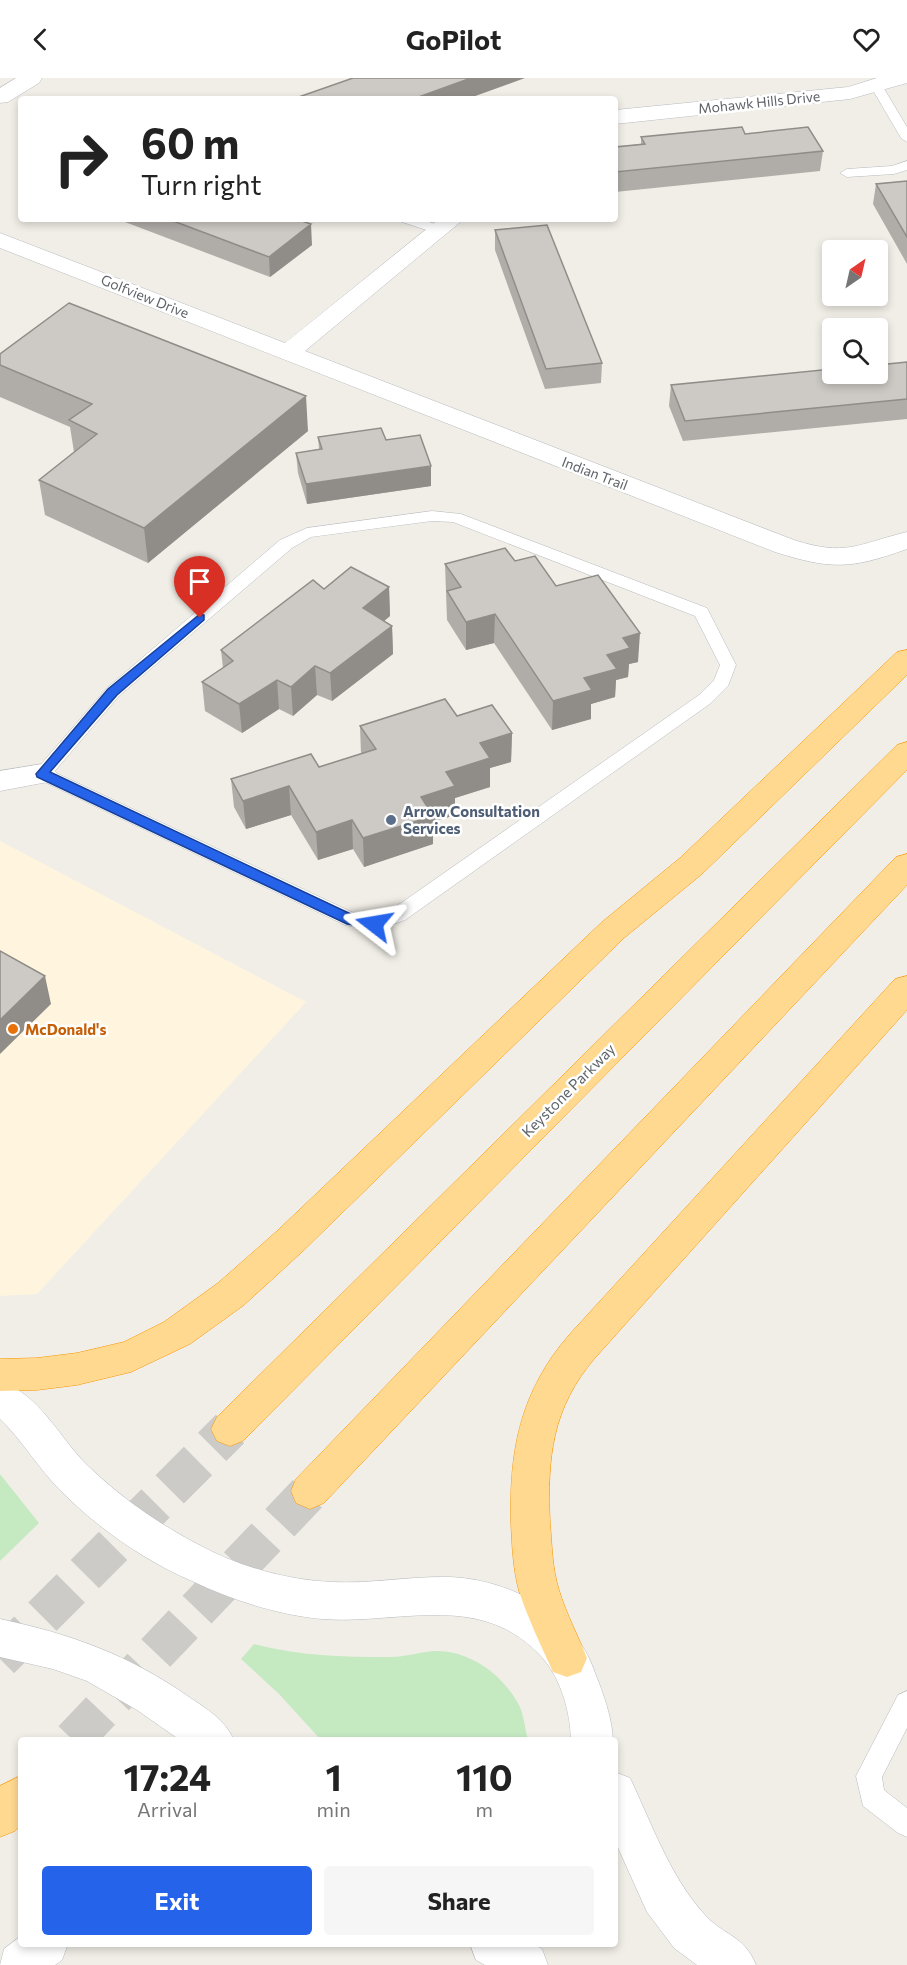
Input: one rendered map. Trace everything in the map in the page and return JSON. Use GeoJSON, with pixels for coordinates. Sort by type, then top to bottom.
{"type":"FeatureCollection","features":[{"type":"Feature","properties":{"kind":"highway"},"geometry":{"type":"LineString","coordinates":[[0,1374],[37,1374],[77,1369],[131,1356],[177,1333],[231,1294],[289,1242],[613,930],[691,866],[907,659]]}},
{"type":"Feature","properties":{"kind":"highway","name":"Keystone Parkway"},"geometry":{"type":"LineString","coordinates":[[230,1429],[907,752]]}},
{"type":"Feature","properties":{"kind":"highway"},"geometry":{"type":"LineString","coordinates":[[310,1491],[907,866]]}},
{"type":"Feature","properties":{"kind":"highway"},"geometry":{"type":"LineString","coordinates":[[567,1658],[539,1590],[531,1508],[534,1440],[543,1411],[556,1383],[569,1363],[613,1313],[907,988]]}},
{"type":"Feature","properties":{"kind":"street"},"geometry":{"type":"LineString","coordinates":[[0,98],[31,78]]}},
{"type":"Feature","properties":{"kind":"street","name":"Mohawk Hills Drive"},"geometry":{"type":"LineString","coordinates":[[618,117],[850,93],[877,87],[900,78]]}},
{"type":"Feature","properties":{"kind":"street"},"geometry":{"type":"LineString","coordinates":[[289,352],[446,224]]}},
{"type":"Feature","properties":{"kind":"street","name":"Golfview Drive"},"geometry":{"type":"LineString","coordinates":[[0,240],[289,352]]}},
{"type":"Feature","properties":{"kind":"street","name":"Indian Trail"},"geometry":{"type":"LineString","coordinates":[[289,352],[730,526],[795,549],[836,558],[874,552],[907,540]]}},
{"type":"Feature","properties":{"kind":"street"},"geometry":{"type":"LineString","coordinates":[[0,781],[42,774]]}},
{"type":"Feature","properties":{"kind":"street"},"geometry":{"type":"LineString","coordinates":[[0,1397],[30,1422],[58,1460],[94,1496],[152,1538],[208,1569],[301,1599],[345,1601],[454,1596],[483,1601],[513,1611],[542,1629],[567,1658],[586,1703],[592,1737]]}},
{"type":"Feature","properties":{"kind":"street"},"geometry":{"type":"LineString","coordinates":[[0,1638],[51,1649],[83,1659],[118,1676],[209,1737]]}},
{"type":"Feature","properties":{"kind":"street"},"geometry":{"type":"LineString","coordinates":[[618,1800],[663,1896],[690,1932],[734,1965]]}},
{"type":"Feature","properties":{"kind":"street"},"geometry":{"type":"LineString","coordinates":[[20,1965],[42,1947]]}},
{"type":"Feature","properties":{"kind":"street"},"geometry":{"type":"LineString","coordinates":[[497,1947],[526,1965]]}},
{"type":"Feature","properties":{"kind":"lane"},"geometry":{"type":"LineString","coordinates":[[877,87],[907,138]]}},
{"type":"Feature","properties":{"kind":"lane"},"geometry":{"type":"LineString","coordinates":[[847,173],[894,170],[907,165]]}},
{"type":"Feature","properties":{"kind":"lane"},"geometry":{"type":"LineString","coordinates":[[430,222],[446,224]]}},
{"type":"Feature","properties":{"kind":"lane"},"geometry":{"type":"LineString","coordinates":[[432,516],[455,517],[701,612],[728,665],[722,682],[705,699],[398,915],[374,924],[352,920],[42,774],[113,692],[286,544],[306,533],[432,516]]}},
{"type":"Feature","properties":{"kind":"lane"},"geometry":{"type":"LineString","coordinates":[[907,1703],[869,1776],[872,1797],[907,1824]]}},
{"type":"Feature","properties":{"kind":"shaded area"},"geometry":{"type":"Polygon","coordinates":[[[0,841],[306,1002],[37,1294],[0,1296],[0,841]]]}},
{"type":"Feature","properties":{"kind":"green space"},"geometry":{"type":"Polygon","coordinates":[[[0,1474],[39,1523],[0,1561],[0,1474]]]}},
{"type":"Feature","properties":{"kind":"green space"},"geometry":{"type":"Polygon","coordinates":[[[254,1644],[288,1651],[338,1656],[396,1657],[435,1651],[461,1655],[484,1666],[504,1684],[521,1709],[527,1737],[318,1737],[279,1694],[241,1659],[254,1644]]]}},
{"type":"Feature","properties":{"kind":"building"},"geometry":{"type":"Polygon","coordinates":[[[353,78],[471,78],[421,96],[302,96],[353,78]]]}},
{"type":"Feature","properties":{"kind":"building"},"geometry":{"type":"Polygon","coordinates":[[[742,127],[745,134],[808,127],[823,151],[618,172],[618,147],[645,144],[641,137],[742,127]]]}},
{"type":"Feature","properties":{"kind":"building"},"geometry":{"type":"Polygon","coordinates":[[[907,181],[907,237],[876,184],[907,181]]]}},
{"type":"Feature","properties":{"kind":"building"},"geometry":{"type":"Polygon","coordinates":[[[176,222],[305,222],[311,224],[269,257],[176,222]]]}},
{"type":"Feature","properties":{"kind":"building"},"geometry":{"type":"Polygon","coordinates":[[[547,225],[602,363],[546,369],[495,230],[547,225]]]}},
{"type":"Feature","properties":{"kind":"building"},"geometry":{"type":"Polygon","coordinates":[[[69,303],[306,396],[144,528],[39,480],[97,434],[69,420],[92,404],[0,365],[0,354],[69,303]]]}},
{"type":"Feature","properties":{"kind":"building"},"geometry":{"type":"Polygon","coordinates":[[[907,362],[907,399],[685,421],[671,385],[822,370],[822,384],[888,384],[888,364],[907,362]]]}},
{"type":"Feature","properties":{"kind":"building"},"geometry":{"type":"Polygon","coordinates":[[[381,428],[386,440],[420,435],[431,466],[306,484],[296,453],[322,449],[318,437],[381,428]]]}},
{"type":"Feature","properties":{"kind":"building"},"geometry":{"type":"Polygon","coordinates":[[[505,548],[515,561],[535,556],[556,586],[598,575],[640,633],[623,638],[630,648],[607,655],[617,669],[584,678],[592,690],[553,701],[495,614],[466,622],[447,591],[461,587],[445,564],[505,548]]]}},
{"type":"Feature","properties":{"kind":"building"},"geometry":{"type":"Polygon","coordinates":[[[351,567],[389,587],[363,608],[392,626],[330,673],[315,666],[291,687],[277,680],[239,704],[202,682],[233,661],[221,650],[313,580],[324,589],[351,567]]]}},
{"type":"Feature","properties":{"kind":"building"},"geometry":{"type":"Polygon","coordinates":[[[445,699],[457,716],[492,705],[512,733],[480,743],[490,758],[446,772],[455,786],[421,797],[433,816],[363,838],[352,820],[316,832],[289,786],[243,801],[231,779],[311,754],[319,767],[376,749],[360,726],[445,699]]]}},
{"type":"Feature","properties":{"kind":"building"},"geometry":{"type":"Polygon","coordinates":[[[0,951],[45,976],[0,1020],[0,951]]]}},
{"type":"Feature","properties":{"kind":"tunnel"},"geometry":{"type":"LineString","coordinates":[[0,1659],[230,1429]]}},
{"type":"Feature","properties":{"kind":"tunnel"},"geometry":{"type":"LineString","coordinates":[[76,1737],[310,1491]]}},
{"type":"Feature","properties":{"kind":"place","name":"Arrow Consultation Services"},"geometry":{"type":"Point","coordinates":[391,820]}},
{"type":"Feature","properties":{"kind":"place","name":"McDonald's"},"geometry":{"type":"Point","coordinates":[13,1029]}},
{"type":"Feature","properties":{"kind":"route"},"geometry":{"type":"LineString","coordinates":[[200,618],[113,692],[42,774],[352,920],[374,924]]}}]}
